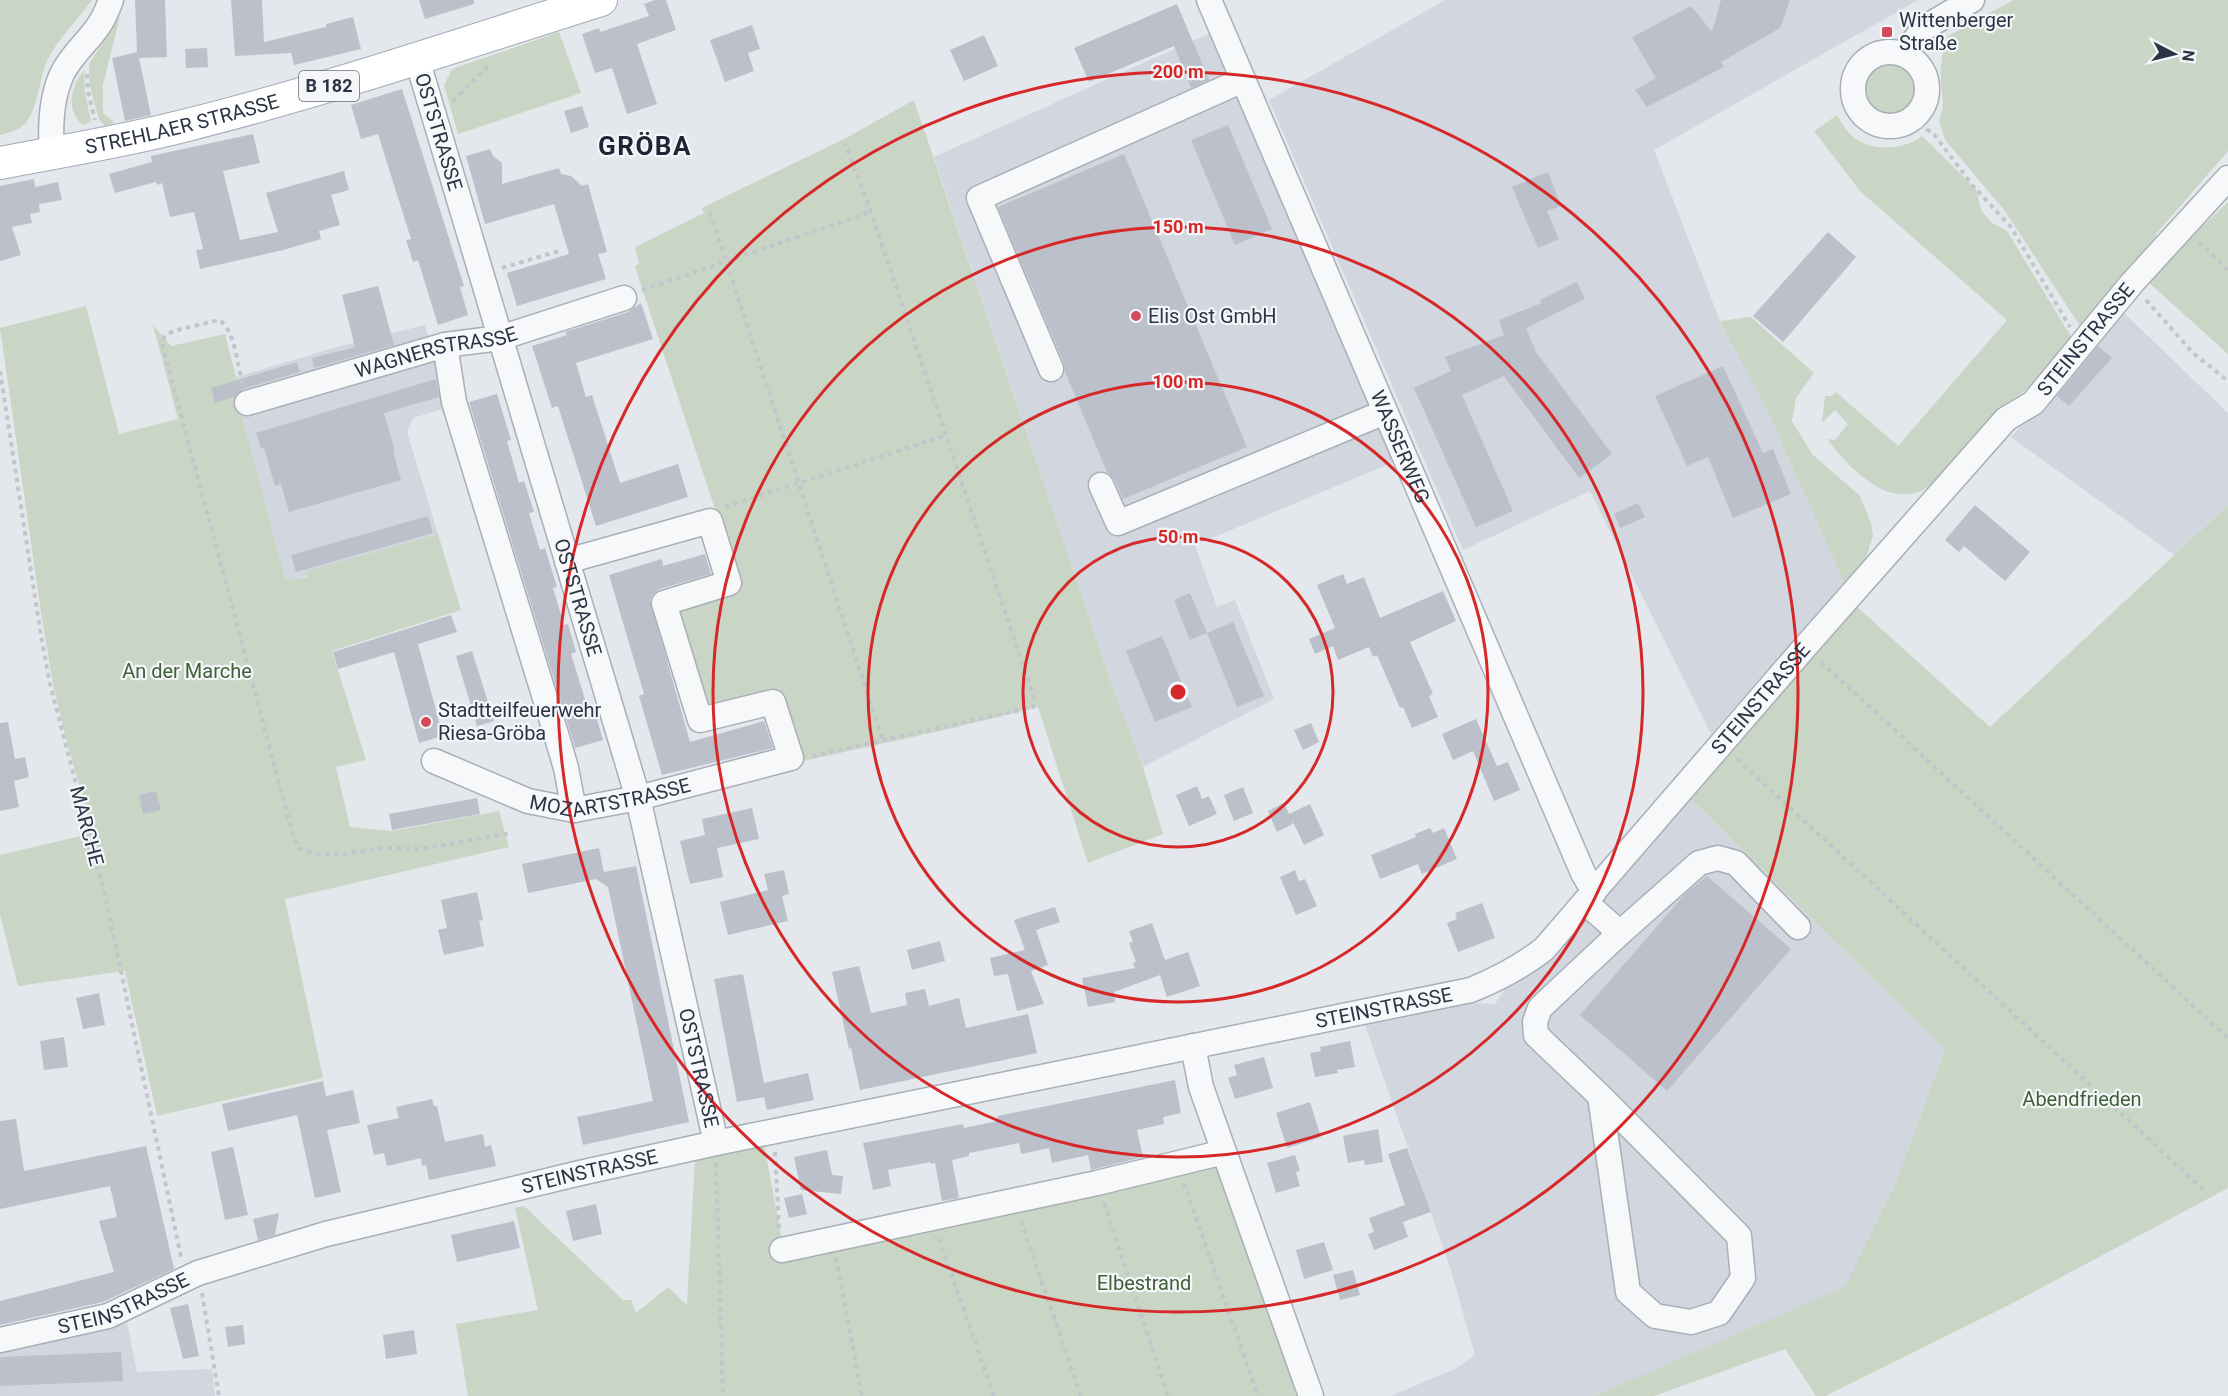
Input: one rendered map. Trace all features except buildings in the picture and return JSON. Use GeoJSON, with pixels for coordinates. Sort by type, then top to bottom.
{"type":"FeatureCollection","features":[{"type":"Feature","properties":{"kind":"main road","name":"STREHLAER STRASSE"},"geometry":{"type":"LineString","coordinates":[[0,163],[186,126],[271,103],[602,0]]}},
{"type":"Feature","properties":{"kind":"street"},"geometry":{"type":"LineString","coordinates":[[52,153],[50,130],[55,96],[63,74],[77,52],[100,25],[111,0]]}},
{"type":"Feature","properties":{"kind":"street","name":"WASSERWEG"},"geometry":{"type":"LineString","coordinates":[[1209,0],[1578,862],[1589,897]]}},
{"type":"Feature","properties":{"kind":"street"},"geometry":{"type":"LineString","coordinates":[[1904,54],[1924,28],[1972,0]]}},
{"type":"Feature","properties":{"kind":"street"},"geometry":{"type":"LineString","coordinates":[[1883,52],[1904,54],[1920,66],[1927,85],[1924,105],[1911,120],[1892,127],[1882,126],[1864,116],[1857,108],[1854,99],[1854,78],[1865,61],[1883,52]]}},
{"type":"Feature","properties":{"kind":"street","name":"OSTSTRASSE"},"geometry":{"type":"LineString","coordinates":[[417,59],[638,798],[716,1143]]}},
{"type":"Feature","properties":{"kind":"street"},"geometry":{"type":"LineString","coordinates":[[1051,369],[980,198],[1243,80]]}},
{"type":"Feature","properties":{"kind":"street","name":"STEINSTRASSE"},"geometry":{"type":"LineString","coordinates":[[0,1340],[108,1316],[191,1276],[326,1234],[716,1143],[1471,990],[1502,978],[1524,965],[1544,948],[2006,419],[2033,403],[2132,283],[2228,178]]}},
{"type":"Feature","properties":{"kind":"street","name":"WAGNERSTRASSE"},"geometry":{"type":"LineString","coordinates":[[247,403],[445,345],[500,338],[624,298]]}},
{"type":"Feature","properties":{"kind":"street"},"geometry":{"type":"LineString","coordinates":[[445,345],[454,402],[559,745],[574,810]]}},
{"type":"Feature","properties":{"kind":"street"},"geometry":{"type":"LineString","coordinates":[[1101,485],[1118,523],[1385,412]]}},
{"type":"Feature","properties":{"kind":"street"},"geometry":{"type":"LineString","coordinates":[[567,561],[710,522],[729,583],[664,603],[700,720],[773,702],[790,758]]}},
{"type":"Feature","properties":{"kind":"street","name":"MOZARTSTRASSE"},"geometry":{"type":"LineString","coordinates":[[435,761],[528,801],[574,810],[638,798],[790,758]]}},
{"type":"Feature","properties":{"kind":"street"},"geometry":{"type":"LineString","coordinates":[[1600,1095],[1628,1292],[1655,1316],[1691,1322],[1719,1313],[1743,1278],[1739,1236],[1600,1095],[1536,1035],[1535,1022],[1540,1008],[1699,863],[1718,858],[1736,863],[1798,927]]}},
{"type":"Feature","properties":{"kind":"street"},"geometry":{"type":"LineString","coordinates":[[1589,897],[1620,933]]}},
{"type":"Feature","properties":{"kind":"street"},"geometry":{"type":"LineString","coordinates":[[1193,1046],[1201,1087],[1311,1396]]}},
{"type":"Feature","properties":{"kind":"street"},"geometry":{"type":"LineString","coordinates":[[782,1250],[1097,1183],[1224,1152]]}},
{"type":"Feature","properties":{"kind":"path"},"geometry":{"type":"LineString","coordinates":[[435,118],[495,58],[490,36]]}},
{"type":"Feature","properties":{"kind":"path"},"geometry":{"type":"LineString","coordinates":[[77,52],[87,69],[88,92],[101,144]]}},
{"type":"Feature","properties":{"kind":"path"},"geometry":{"type":"LineString","coordinates":[[1911,120],[1933,133],[1973,186],[2011,227],[2067,320],[2078,348]]}},
{"type":"Feature","properties":{"kind":"path"},"geometry":{"type":"LineString","coordinates":[[790,758],[798,759],[1033,707],[1034,698],[871,212],[845,143]]}},
{"type":"Feature","properties":{"kind":"path"},"geometry":{"type":"LineString","coordinates":[[710,212],[883,741]]}},
{"type":"Feature","properties":{"kind":"path"},"geometry":{"type":"LineString","coordinates":[[624,298],[871,212]]}},
{"type":"Feature","properties":{"kind":"path"},"geometry":{"type":"LineString","coordinates":[[2184,226],[2228,270]]}},
{"type":"Feature","properties":{"kind":"path"},"geometry":{"type":"LineString","coordinates":[[482,274],[562,250]]}},
{"type":"Feature","properties":{"kind":"path"},"geometry":{"type":"LineString","coordinates":[[2132,283],[2193,352],[2228,381]]}},
{"type":"Feature","properties":{"kind":"path"},"geometry":{"type":"LineString","coordinates":[[247,403],[226,325],[219,320],[173,331],[164,337],[163,347],[295,842],[299,848],[316,854],[343,854],[384,848],[422,849],[512,833]]}},
{"type":"Feature","properties":{"kind":"path","name":"MARCHE"},"geometry":{"type":"LineString","coordinates":[[0,371],[50,684],[105,895],[219,1396]]}},
{"type":"Feature","properties":{"kind":"path"},"geometry":{"type":"LineString","coordinates":[[710,522],[714,511],[946,435]]}},
{"type":"Feature","properties":{"kind":"path"},"geometry":{"type":"LineString","coordinates":[[1805,647],[2228,1038]]}},
{"type":"Feature","properties":{"kind":"path"},"geometry":{"type":"LineString","coordinates":[[1721,744],[2204,1190]]}},
{"type":"Feature","properties":{"kind":"path"},"geometry":{"type":"LineString","coordinates":[[774,1131],[779,1240],[782,1250]]}},
{"type":"Feature","properties":{"kind":"path"},"geometry":{"type":"LineString","coordinates":[[716,1143],[723,1396]]}},
{"type":"Feature","properties":{"kind":"path"},"geometry":{"type":"LineString","coordinates":[[1174,1164],[1185,1187],[1258,1396]]}},
{"type":"Feature","properties":{"kind":"path"},"geometry":{"type":"LineString","coordinates":[[1097,1183],[1168,1396]]}},
{"type":"Feature","properties":{"kind":"path"},"geometry":{"type":"LineString","coordinates":[[1013,1200],[1081,1396]]}},
{"type":"Feature","properties":{"kind":"path"},"geometry":{"type":"LineString","coordinates":[[931,1218],[994,1396]]}},
{"type":"Feature","properties":{"kind":"path"},"geometry":{"type":"LineString","coordinates":[[832,1239],[862,1396]]}},
{"type":"Feature","properties":{"kind":"shaded area"},"geometry":{"type":"Polygon","coordinates":[[[1445,0],[1918,0],[1654,150],[1720,321],[1771,419],[1844,582],[1711,734],[1590,491],[1463,550],[1269,100],[1445,0]]]}},
{"type":"Feature","properties":{"kind":"shaded area"},"geometry":{"type":"Polygon","coordinates":[[[1210,33],[1394,462],[1195,545],[1217,607],[1235,600],[1274,699],[1143,767],[1112,685],[934,157],[1210,33]]]}},
{"type":"Feature","properties":{"kind":"shaded area"},"geometry":{"type":"Polygon","coordinates":[[[2123,312],[2228,413],[2228,505],[2174,555],[2011,437],[2123,312]]]}},
{"type":"Feature","properties":{"kind":"shaded area"},"geometry":{"type":"Polygon","coordinates":[[[425,325],[449,407],[413,418],[407,432],[438,534],[308,571],[309,576],[286,581],[244,424],[236,377],[337,347],[425,325]]]}},
{"type":"Feature","properties":{"kind":"shaded area"},"geometry":{"type":"Polygon","coordinates":[[[1691,799],[1945,1050],[1895,1185],[1845,1288],[1594,1396],[1391,1396],[1457,1368],[1475,1355],[1451,1270],[1365,1025],[1471,1003],[1495,1004],[1505,989],[1536,971],[1564,945],[1691,799]]]}},
{"type":"Feature","properties":{"kind":"shaded area"},"geometry":{"type":"Polygon","coordinates":[[[127,1322],[137,1372],[212,1369],[215,1396],[0,1396],[0,1349],[127,1322]]]}},
{"type":"Feature","properties":{"kind":"green space"},"geometry":{"type":"Polygon","coordinates":[[[0,0],[92,0],[48,59],[36,102],[25,124],[0,135],[0,0]]]}},
{"type":"Feature","properties":{"kind":"green space"},"geometry":{"type":"Polygon","coordinates":[[[2013,0],[2228,0],[2228,151],[2156,234],[2156,244],[2082,329],[2005,211],[1945,140],[1939,120],[1943,106],[1941,65],[1948,36],[2013,0]]]}},
{"type":"Feature","properties":{"kind":"green space"},"geometry":{"type":"Polygon","coordinates":[[[120,16],[103,85],[103,113],[115,123],[105,126],[99,119],[90,87],[89,64],[120,16]]]}},
{"type":"Feature","properties":{"kind":"green space"},"geometry":{"type":"Polygon","coordinates":[[[559,32],[581,93],[458,134],[444,85],[452,69],[559,32]]]}},
{"type":"Feature","properties":{"kind":"green space"},"geometry":{"type":"Polygon","coordinates":[[[1891,64],[1905,68],[1912,75],[1916,89],[1912,103],[1905,110],[1891,114],[1877,110],[1870,103],[1866,89],[1870,75],[1877,68],[1891,64]]]}},
{"type":"Feature","properties":{"kind":"green space"},"geometry":{"type":"Polygon","coordinates":[[[84,70],[85,93],[91,122],[82,125],[74,111],[72,98],[79,77],[84,70]]]}},
{"type":"Feature","properties":{"kind":"green space"},"geometry":{"type":"Polygon","coordinates":[[[914,100],[1112,685],[1143,767],[1163,834],[1088,863],[1038,707],[799,762],[777,694],[707,710],[701,706],[678,605],[741,588],[637,273],[635,266],[639,264],[635,247],[704,213],[702,208],[846,138],[914,100]]]}},
{"type":"Feature","properties":{"kind":"green space"},"geometry":{"type":"Polygon","coordinates":[[[1837,115],[1845,128],[1858,141],[1876,147],[1905,145],[1922,136],[1976,189],[1981,210],[1992,223],[2007,231],[2073,340],[2026,390],[2000,409],[1939,477],[1921,491],[1907,494],[1893,493],[1880,488],[1855,471],[1844,460],[1827,439],[1835,440],[1848,424],[1835,410],[1822,423],[1825,396],[1832,396],[1836,392],[1898,446],[2007,320],[1860,191],[1814,131],[1837,115]]]}},
{"type":"Feature","properties":{"kind":"green space"},"geometry":{"type":"Polygon","coordinates":[[[2228,202],[2228,354],[2146,280],[2228,202]]]}},
{"type":"Feature","properties":{"kind":"green space","name":"An der Marche"},"geometry":{"type":"Polygon","coordinates":[[[86,306],[119,434],[178,419],[153,325],[171,346],[225,334],[236,377],[244,424],[286,581],[308,577],[307,571],[438,534],[461,610],[332,651],[366,760],[336,767],[350,827],[392,831],[499,811],[509,847],[285,899],[323,1078],[157,1116],[125,971],[18,986],[0,914],[0,855],[93,833],[53,684],[0,328],[86,306]]]}},
{"type":"Feature","properties":{"kind":"green space"},"geometry":{"type":"Polygon","coordinates":[[[1751,317],[1814,373],[1796,398],[1792,421],[1812,454],[1860,496],[1871,523],[1873,535],[1863,563],[1844,582],[1771,419],[1720,321],[1751,317]]]}},
{"type":"Feature","properties":{"kind":"green space","name":"Abendfrieden"},"geometry":{"type":"Polygon","coordinates":[[[2228,505],[2228,1188],[2013,1303],[1825,1396],[1816,1396],[1785,1349],[1654,1396],[1594,1396],[1845,1287],[1895,1185],[1945,1050],[1691,799],[1856,606],[1990,727],[2228,505]]]}},
{"type":"Feature","properties":{"kind":"green space","name":"Elbestrand"},"geometry":{"type":"Polygon","coordinates":[[[764,1144],[783,1246],[1215,1152],[1306,1396],[468,1396],[456,1324],[538,1310],[515,1208],[524,1206],[623,1300],[631,1300],[636,1313],[668,1287],[687,1305],[695,1160],[764,1144]]]}},
{"type":"Feature","properties":{"kind":"place","name":"Wittenberger Straße"},"geometry":{"type":"Point","coordinates":[1887,32]}},
{"type":"Feature","properties":{"kind":"place","name":"Elis Ost GmbH"},"geometry":{"type":"Point","coordinates":[1136,316]}},
{"type":"Feature","properties":{"kind":"place","name":"Stadtteilfeuerwehr Riesa-Gröba"},"geometry":{"type":"Point","coordinates":[426,722]}},
{"type":"Feature","properties":{"kind":"district","name":"GRÖBA"},"geometry":{"type":"Point","coordinates":[645,146]}}]}
